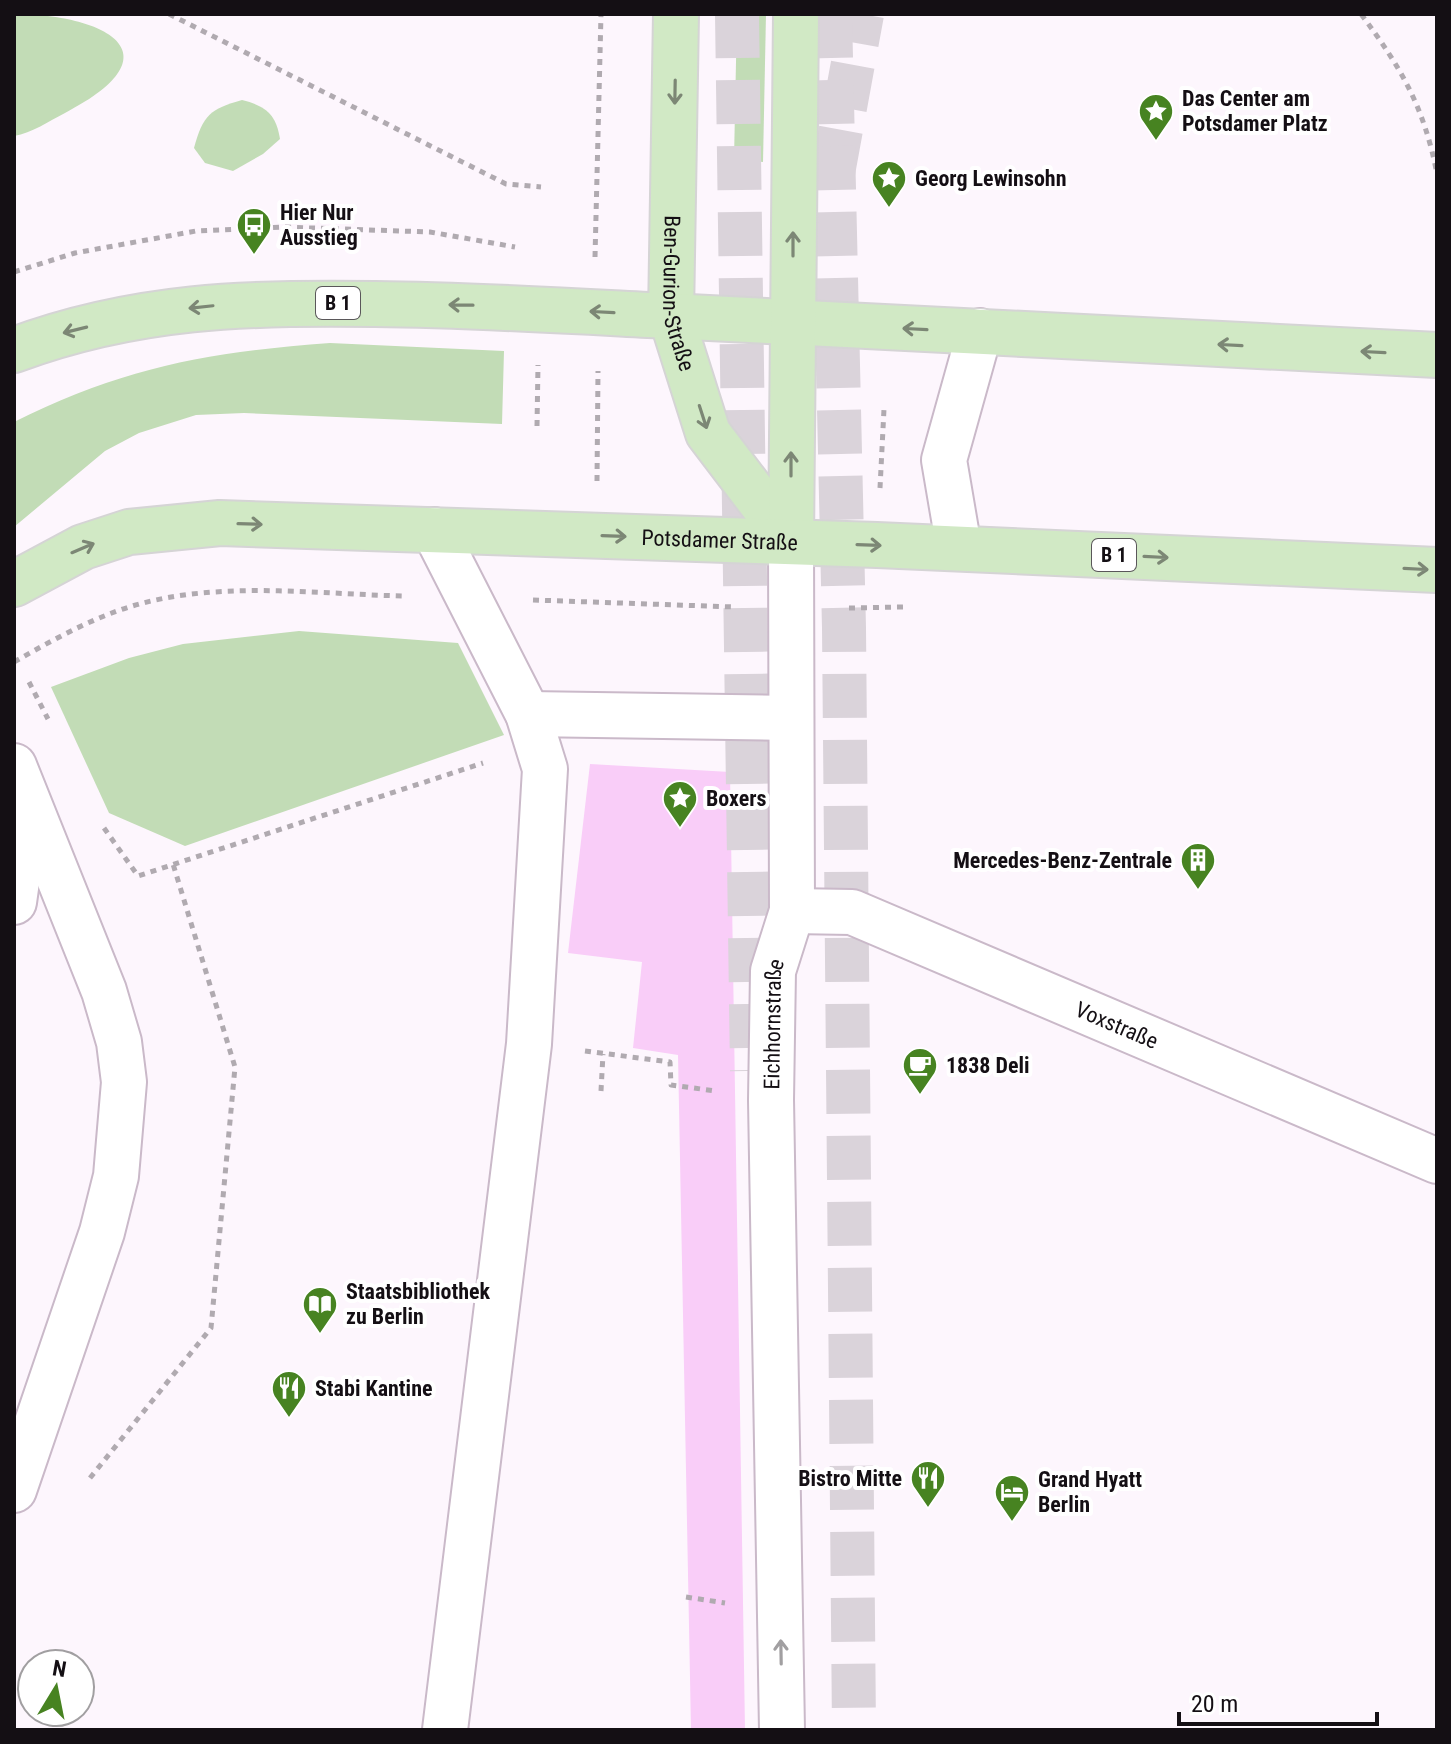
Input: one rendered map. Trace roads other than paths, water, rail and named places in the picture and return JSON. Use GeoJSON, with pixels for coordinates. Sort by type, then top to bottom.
{"type":"FeatureCollection","features":[{"type":"Feature","properties":{"kind":"main road","name":"Ben-Gurion-Straße"},"geometry":{"type":"LineString","coordinates":[[676,14],[671,316],[708,433],[791,542]]}},
{"type":"Feature","properties":{"kind":"main road"},"geometry":{"type":"LineString","coordinates":[[792,322],[796,14]]}},
{"type":"Feature","properties":{"kind":"main road","name":"B 1"},"geometry":{"type":"LineString","coordinates":[[14,350],[56,334],[137,314],[212,305],[451,305],[1437,355]]}},
{"type":"Feature","properties":{"kind":"main road","name":"Eichhornstraße"},"geometry":{"type":"LineString","coordinates":[[791,542],[792,322]]}},
{"type":"Feature","properties":{"kind":"main road","name":"Potsdamer Straße"},"geometry":{"type":"LineString","coordinates":[[14,584],[83,547],[129,532],[172,525],[220,523],[959,548],[1437,570]]}},
{"type":"Feature","properties":{"kind":"street"},"geometry":{"type":"LineString","coordinates":[[959,548],[944,460],[980,331]]}},
{"type":"Feature","properties":{"kind":"street"},"geometry":{"type":"LineString","coordinates":[[434,530],[532,730],[545,769],[529,1044],[445,1730]]}},
{"type":"Feature","properties":{"kind":"street","name":"Eichhornstraße"},"geometry":{"type":"LineString","coordinates":[[782,1730],[771,1100],[773,971],[792,911],[789,718],[791,542]]}},
{"type":"Feature","properties":{"kind":"street"},"geometry":{"type":"LineString","coordinates":[[532,730],[789,718]]}},
{"type":"Feature","properties":{"kind":"street"},"geometry":{"type":"LineString","coordinates":[[14,902],[21,784]]}},
{"type":"Feature","properties":{"kind":"street"},"geometry":{"type":"LineString","coordinates":[[14,1490],[102,1232],[116,1176],[124,1082],[119,1042],[104,991],[21,784]]}},
{"type":"Feature","properties":{"kind":"street","name":"Voxstraße"},"geometry":{"type":"LineString","coordinates":[[792,911],[852,912],[1437,1161]]}},
{"type":"Feature","properties":{"kind":"tunnel"},"geometry":{"type":"LineString","coordinates":[[737,14],[752,1071]]}},
{"type":"Feature","properties":{"kind":"tunnel"},"geometry":{"type":"LineString","coordinates":[[830,14],[844,628],[854,1730]]}},
{"type":"Feature","properties":{"kind":"tunnel"},"geometry":{"type":"LineString","coordinates":[[833,173],[862,14]]}},
{"type":"Feature","properties":{"kind":"place","name":"Das Center am Potsdamer Platz"},"geometry":{"type":"Point","coordinates":[1156,142]}},
{"type":"Feature","properties":{"kind":"place","name":"Georg Lewinsohn"},"geometry":{"type":"Point","coordinates":[889,209]}},
{"type":"Feature","properties":{"kind":"place","name":"Hier Nur Ausstieg"},"geometry":{"type":"Point","coordinates":[254,256]}},
{"type":"Feature","properties":{"kind":"place","name":"Boxers"},"geometry":{"type":"Point","coordinates":[680,829]}},
{"type":"Feature","properties":{"kind":"place","name":"Mercedes-Benz-Zentrale"},"geometry":{"type":"Point","coordinates":[1198,891]}},
{"type":"Feature","properties":{"kind":"place","name":"1838 Deli"},"geometry":{"type":"Point","coordinates":[920,1096]}},
{"type":"Feature","properties":{"kind":"place","name":"Staatsbibliothek zu Berlin"},"geometry":{"type":"Point","coordinates":[320,1335]}},
{"type":"Feature","properties":{"kind":"place","name":"Stabi Kantine"},"geometry":{"type":"Point","coordinates":[289,1419]}},
{"type":"Feature","properties":{"kind":"place","name":"Bistro Mitte"},"geometry":{"type":"Point","coordinates":[928,1509]}},
{"type":"Feature","properties":{"kind":"place","name":"Grand Hyatt Berlin"},"geometry":{"type":"Point","coordinates":[1012,1523]}}]}
